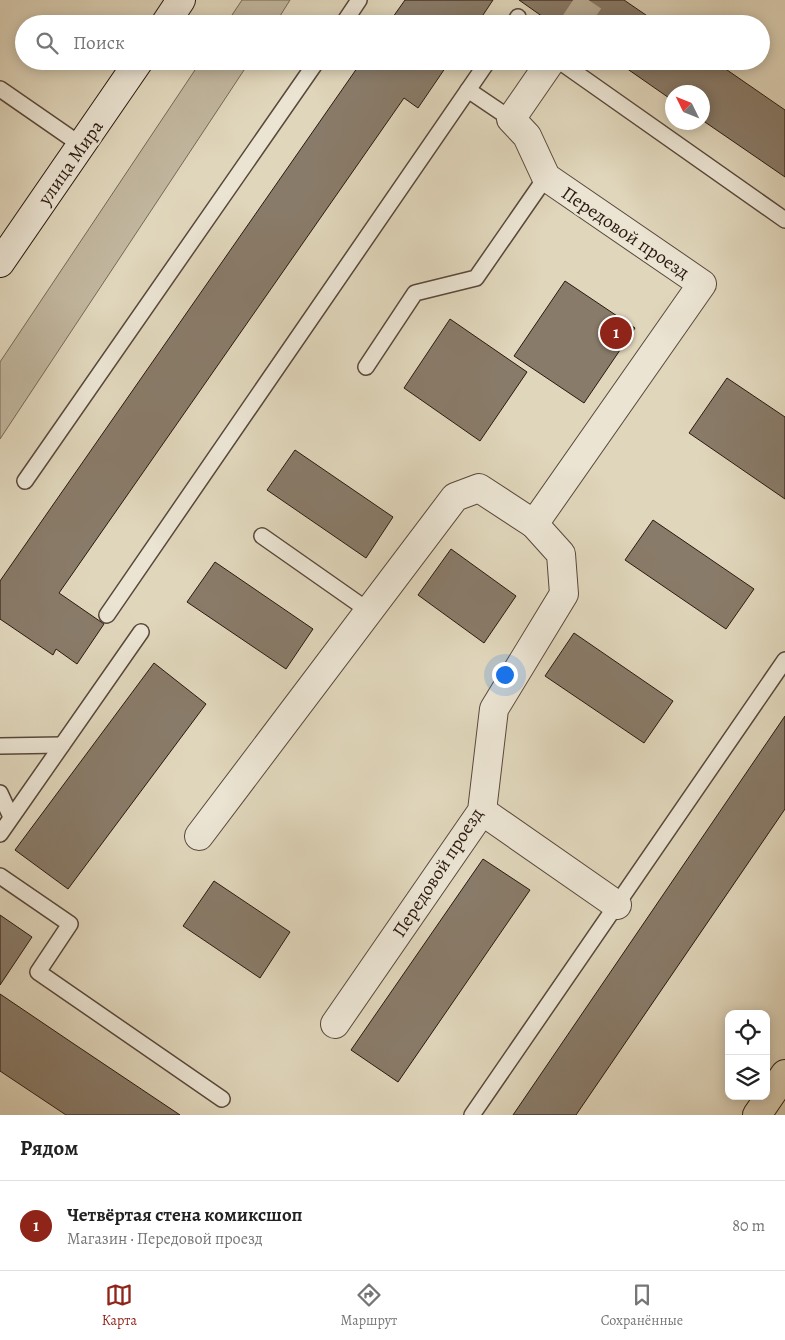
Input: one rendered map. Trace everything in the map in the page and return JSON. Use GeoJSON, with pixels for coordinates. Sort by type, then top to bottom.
{"type":"FeatureCollection","features":[{"type":"Feature","properties":{"kind":"main road"},"geometry":{"type":"LineString","coordinates":[[757,1115],[785,1074]]}},
{"type":"Feature","properties":{"kind":"street"},"geometry":{"type":"LineString","coordinates":[[171,15],[181,0]]}},
{"type":"Feature","properties":{"kind":"street","name":"улица Мира"},"geometry":{"type":"LineString","coordinates":[[0,263],[133,70]]}},
{"type":"Feature","properties":{"kind":"street"},"geometry":{"type":"LineString","coordinates":[[511,119],[544,70]]}},
{"type":"Feature","properties":{"kind":"street","name":"Передовой проезд"},"geometry":{"type":"LineString","coordinates":[[511,119],[527,136],[546,177],[702,284],[534,524]]}},
{"type":"Feature","properties":{"kind":"street","name":"Передовой проезд"},"geometry":{"type":"LineString","coordinates":[[199,836],[456,496],[479,488],[534,524],[560,554],[564,594],[494,709],[482,811],[335,1024]]}},
{"type":"Feature","properties":{"kind":"street"},"geometry":{"type":"LineString","coordinates":[[482,811],[617,905]]}},
{"type":"Feature","properties":{"kind":"lane"},"geometry":{"type":"LineString","coordinates":[[348,15],[359,0]]}},
{"type":"Feature","properties":{"kind":"lane"},"geometry":{"type":"LineString","coordinates":[[26,481],[310,70]]}},
{"type":"Feature","properties":{"kind":"lane"},"geometry":{"type":"LineString","coordinates":[[107,615],[482,70]]}},
{"type":"Feature","properties":{"kind":"lane"},"geometry":{"type":"LineString","coordinates":[[572,70],[785,220]]}},
{"type":"Feature","properties":{"kind":"lane"},"geometry":{"type":"LineString","coordinates":[[0,89],[82,146]]}},
{"type":"Feature","properties":{"kind":"lane"},"geometry":{"type":"LineString","coordinates":[[468,90],[511,119]]}},
{"type":"Feature","properties":{"kind":"lane"},"geometry":{"type":"LineString","coordinates":[[366,367],[415,293],[476,278],[546,177]]}},
{"type":"Feature","properties":{"kind":"lane"},"geometry":{"type":"LineString","coordinates":[[262,536],[368,611]]}},
{"type":"Feature","properties":{"kind":"lane"},"geometry":{"type":"LineString","coordinates":[[0,834],[142,632]]}},
{"type":"Feature","properties":{"kind":"lane"},"geometry":{"type":"LineString","coordinates":[[472,1115],[785,660]]}},
{"type":"Feature","properties":{"kind":"lane"},"geometry":{"type":"LineString","coordinates":[[0,746],[62,745]]}},
{"type":"Feature","properties":{"kind":"lane"},"geometry":{"type":"LineString","coordinates":[[0,793],[11,817]]}},
{"type":"Feature","properties":{"kind":"lane"},"geometry":{"type":"LineString","coordinates":[[0,876],[70,924],[38,972],[222,1099]]}},
{"type":"Feature","properties":{"kind":"shaded area"},"geometry":{"type":"Polygon","coordinates":[[[242,0],[290,0],[281,15],[232,15],[242,0]]]}},
{"type":"Feature","properties":{"kind":"shaded area"},"geometry":{"type":"Polygon","coordinates":[[[195,70],[244,70],[0,439],[0,362],[195,70]]]}},
{"type":"Feature","properties":{"kind":"building"},"geometry":{"type":"Polygon","coordinates":[[[405,0],[493,0],[483,15],[394,15],[405,0]]]}},
{"type":"Feature","properties":{"kind":"building"},"geometry":{"type":"Polygon","coordinates":[[[519,0],[624,0],[646,15],[540,15],[519,0]]]}},
{"type":"Feature","properties":{"kind":"building"},"geometry":{"type":"Polygon","coordinates":[[[356,70],[444,70],[418,108],[404,98],[59,593],[104,624],[77,664],[56,649],[53,655],[0,619],[0,581],[356,70]]]}},
{"type":"Feature","properties":{"kind":"building"},"geometry":{"type":"Polygon","coordinates":[[[629,70],[727,70],[785,110],[785,177],[710,125],[710,85],[665,85],[665,95],[629,70]]]}},
{"type":"Feature","properties":{"kind":"building"},"geometry":{"type":"Polygon","coordinates":[[[565,281],[635,328],[584,403],[514,356],[565,281]]]}},
{"type":"Feature","properties":{"kind":"building"},"geometry":{"type":"Polygon","coordinates":[[[450,319],[527,372],[480,441],[404,388],[450,319]]]}},
{"type":"Feature","properties":{"kind":"building"},"geometry":{"type":"Polygon","coordinates":[[[727,378],[785,417],[785,499],[689,433],[727,378]]]}},
{"type":"Feature","properties":{"kind":"building"},"geometry":{"type":"Polygon","coordinates":[[[295,450],[393,517],[366,558],[267,490],[295,450]]]}},
{"type":"Feature","properties":{"kind":"building"},"geometry":{"type":"Polygon","coordinates":[[[653,520],[754,589],[726,629],[625,560],[653,520]]]}},
{"type":"Feature","properties":{"kind":"building"},"geometry":{"type":"Polygon","coordinates":[[[451,549],[516,596],[484,643],[418,595],[451,549]]]}},
{"type":"Feature","properties":{"kind":"building"},"geometry":{"type":"Polygon","coordinates":[[[215,562],[313,629],[286,669],[187,602],[215,562]]]}},
{"type":"Feature","properties":{"kind":"building"},"geometry":{"type":"Polygon","coordinates":[[[574,633],[673,701],[644,743],[545,676],[574,633]]]}},
{"type":"Feature","properties":{"kind":"building"},"geometry":{"type":"Polygon","coordinates":[[[154,663],[206,704],[68,889],[15,850],[154,663]]]}},
{"type":"Feature","properties":{"kind":"building"},"geometry":{"type":"Polygon","coordinates":[[[785,716],[785,809],[576,1115],[513,1115],[785,716]]]}},
{"type":"Feature","properties":{"kind":"building"},"geometry":{"type":"Polygon","coordinates":[[[483,859],[530,890],[398,1082],[351,1050],[483,859]]]}},
{"type":"Feature","properties":{"kind":"building"},"geometry":{"type":"Polygon","coordinates":[[[214,881],[290,932],[260,978],[183,926],[214,881]]]}},
{"type":"Feature","properties":{"kind":"building"},"geometry":{"type":"Polygon","coordinates":[[[0,915],[32,937],[0,985],[0,915]]]}},
{"type":"Feature","properties":{"kind":"building"},"geometry":{"type":"Polygon","coordinates":[[[0,994],[180,1115],[66,1115],[0,1071],[0,994]]]}},
{"type":"Feature","properties":{"kind":"tunnel"},"geometry":{"type":"LineString","coordinates":[[580,15],[590,0]]}},
{"type":"Feature","properties":{"kind":"place","name":"Четвёртая стена комиксшоп"},"geometry":{"type":"Point","coordinates":[616,333]}}]}
